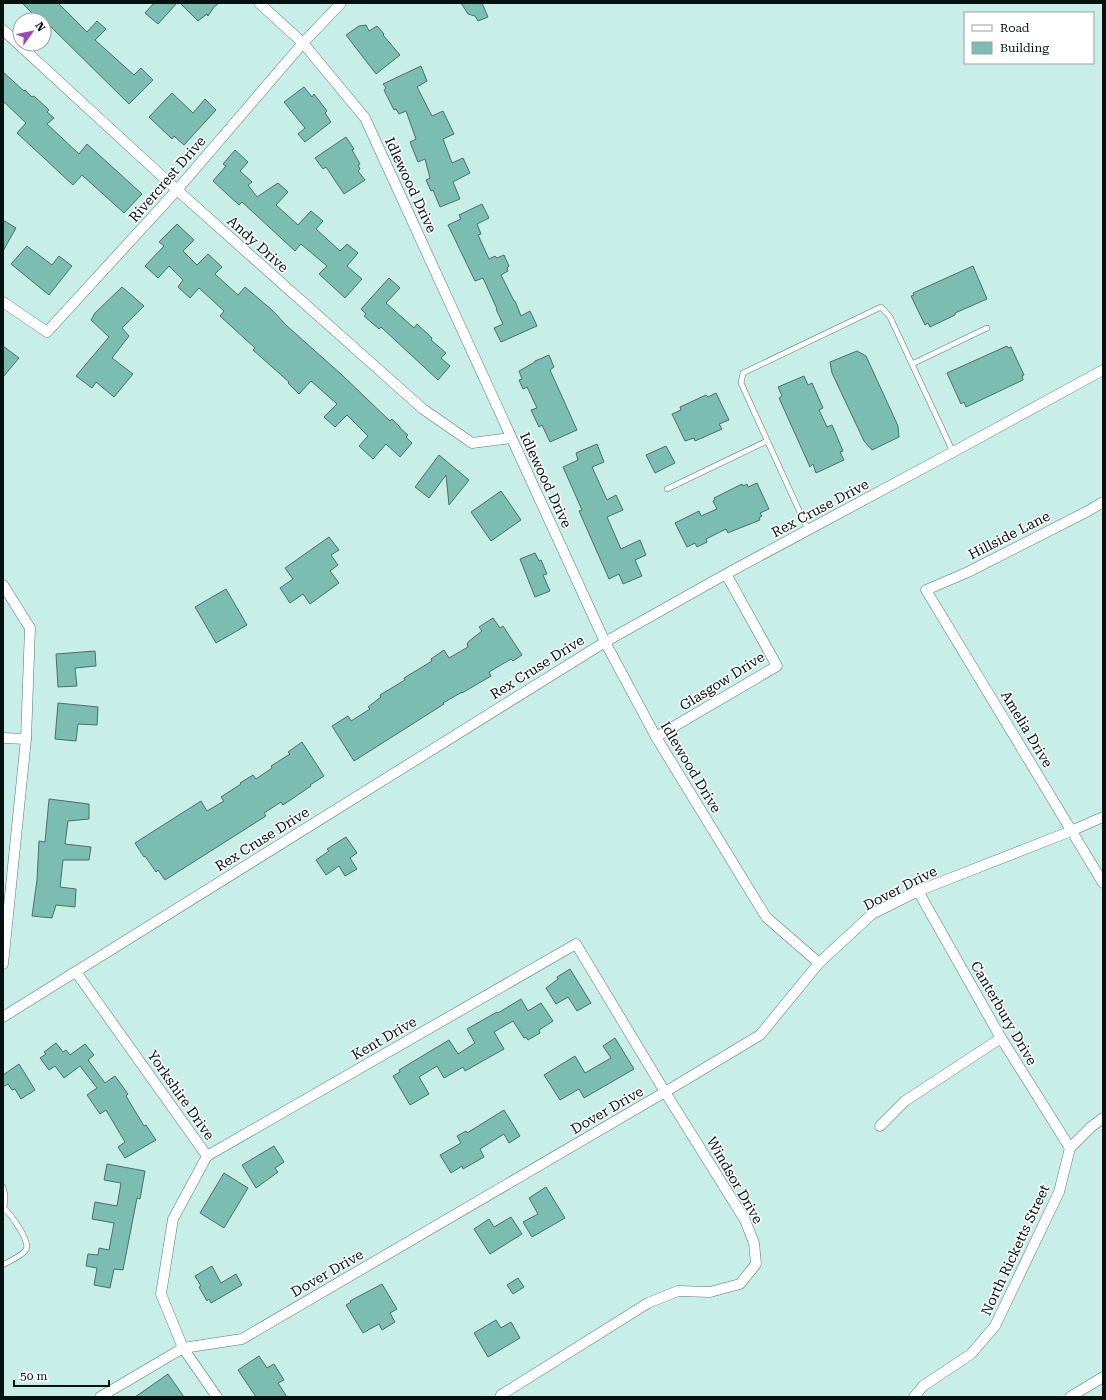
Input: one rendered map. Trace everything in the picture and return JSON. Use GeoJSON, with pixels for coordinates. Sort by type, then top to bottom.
{"type":"FeatureCollection","features":[{"type":"Feature","properties":{"kind":"street","name":"Idlewood Drive"},"geometry":{"type":"LineString","coordinates":[[259,3],[303,43],[365,118],[605,642],[656,738],[766,917],[818,963]]}},
{"type":"Feature","properties":{"kind":"street","name":"Rivercrest Drive"},"geometry":{"type":"LineString","coordinates":[[3,302],[47,332],[177,190],[303,43],[341,3]]}},
{"type":"Feature","properties":{"kind":"street","name":"Andy Drive"},"geometry":{"type":"LineString","coordinates":[[3,30],[177,190],[423,409],[472,443],[511,438]]}},
{"type":"Feature","properties":{"kind":"street","name":"Rex Cruse Drive"},"geometry":{"type":"LineString","coordinates":[[3,1017],[605,642],[726,574],[1103,370]]}},
{"type":"Feature","properties":{"kind":"street","name":"Hillside Lane"},"geometry":{"type":"LineString","coordinates":[[926,590],[968,572],[1103,502]]}},
{"type":"Feature","properties":{"kind":"street","name":"Glasgow Drive"},"geometry":{"type":"LineString","coordinates":[[656,738],[777,666],[726,574]]}},
{"type":"Feature","properties":{"kind":"street"},"geometry":{"type":"LineString","coordinates":[[3,585],[30,628],[26,739],[3,964]]}},
{"type":"Feature","properties":{"kind":"street","name":"Amelia Drive"},"geometry":{"type":"LineString","coordinates":[[926,590],[1103,883]]}},
{"type":"Feature","properties":{"kind":"street"},"geometry":{"type":"LineString","coordinates":[[3,738],[26,739]]}},
{"type":"Feature","properties":{"kind":"street","name":"Dover Drive"},"geometry":{"type":"LineString","coordinates":[[100,1397],[183,1348],[242,1339],[760,1035],[818,963],[872,914],[918,891],[1103,817]]}},
{"type":"Feature","properties":{"kind":"street","name":"Canterbury Drive"},"geometry":{"type":"LineString","coordinates":[[918,891],[1001,1038],[1070,1148]]}},
{"type":"Feature","properties":{"kind":"street","name":"Windsor Drive"},"geometry":{"type":"LineString","coordinates":[[503,1396],[648,1303],[678,1291],[710,1292],[740,1284],[756,1264],[754,1243],[746,1220],[665,1092],[576,944]]}},
{"type":"Feature","properties":{"kind":"street","name":"Kent Drive"},"geometry":{"type":"LineString","coordinates":[[207,1156],[576,944]]}},
{"type":"Feature","properties":{"kind":"street","name":"Yorkshire Drive"},"geometry":{"type":"LineString","coordinates":[[76,972],[207,1156],[173,1219],[162,1294],[183,1348],[217,1397]]}},
{"type":"Feature","properties":{"kind":"street"},"geometry":{"type":"LineString","coordinates":[[880,1126],[906,1101],[1001,1038]]}},
{"type":"Feature","properties":{"kind":"street"},"geometry":{"type":"LineString","coordinates":[[1070,1148],[1091,1127],[1103,1118]]}},
{"type":"Feature","properties":{"kind":"street","name":"North Ricketts Street"},"geometry":{"type":"LineString","coordinates":[[914,1397],[923,1386],[971,1354],[995,1326],[1059,1192],[1070,1148]]}},
{"type":"Feature","properties":{"kind":"street"},"geometry":{"type":"LineString","coordinates":[[1070,1397],[1103,1377]]}},
{"type":"Feature","properties":{"kind":"lane"},"geometry":{"type":"LineString","coordinates":[[808,530],[741,383],[743,373],[881,307],[890,317],[953,452]]}},
{"type":"Feature","properties":{"kind":"lane"},"geometry":{"type":"LineString","coordinates":[[912,364],[987,328]]}},
{"type":"Feature","properties":{"kind":"lane"},"geometry":{"type":"LineString","coordinates":[[667,489],[767,441]]}},
{"type":"Feature","properties":{"kind":"lane"},"geometry":{"type":"LineString","coordinates":[[3,1187],[5,1196],[4,1208],[20,1231],[26,1241],[27,1246],[23,1253],[3,1265]]}},
{"type":"Feature","properties":{"kind":"building"},"geometry":{"type":"Polygon","coordinates":[[[22,3],[58,3],[87,32],[97,21],[106,29],[95,40],[134,75],[141,68],[153,80],[129,104],[52,28],[52,12],[31,12],[22,3]]]}},
{"type":"Feature","properties":{"kind":"building"},"geometry":{"type":"Polygon","coordinates":[[[154,3],[177,3],[158,24],[145,13],[154,3]]]}},
{"type":"Feature","properties":{"kind":"building"},"geometry":{"type":"Polygon","coordinates":[[[180,3],[219,3],[214,7],[208,16],[207,14],[198,21],[180,3]]]}},
{"type":"Feature","properties":{"kind":"building"},"geometry":{"type":"Polygon","coordinates":[[[461,3],[482,3],[488,17],[478,21],[475,16],[468,14],[461,3]]]}},
{"type":"Feature","properties":{"kind":"building"},"geometry":{"type":"Polygon","coordinates":[[[366,25],[369,31],[377,26],[400,55],[376,74],[346,35],[359,26],[366,25]]]}},
{"type":"Feature","properties":{"kind":"building"},"geometry":{"type":"Polygon","coordinates":[[[421,66],[427,81],[417,87],[432,116],[443,111],[454,134],[443,139],[452,163],[463,158],[470,173],[453,182],[460,199],[440,207],[433,190],[431,191],[426,180],[430,178],[425,159],[418,162],[410,142],[416,139],[406,111],[399,114],[396,109],[394,110],[384,90],[386,88],[383,84],[421,66]]]}},
{"type":"Feature","properties":{"kind":"building"},"geometry":{"type":"Polygon","coordinates":[[[3,72],[24,91],[25,90],[32,97],[34,96],[49,110],[47,112],[54,118],[47,124],[79,154],[87,144],[142,194],[124,213],[82,175],[73,185],[17,133],[26,123],[3,101],[3,72]]]}},
{"type":"Feature","properties":{"kind":"building"},"geometry":{"type":"Polygon","coordinates":[[[304,87],[312,97],[314,94],[327,111],[325,113],[331,122],[305,142],[298,134],[305,128],[284,102],[304,87]]]}},
{"type":"Feature","properties":{"kind":"building"},"geometry":{"type":"Polygon","coordinates":[[[172,93],[193,113],[205,99],[216,110],[184,145],[174,136],[172,139],[149,117],[172,93]]]}},
{"type":"Feature","properties":{"kind":"building"},"geometry":{"type":"Polygon","coordinates":[[[346,137],[354,149],[352,150],[360,164],[358,165],[360,169],[358,171],[365,180],[344,194],[326,167],[323,169],[315,158],[346,137]]]}},
{"type":"Feature","properties":{"kind":"building"},"geometry":{"type":"Polygon","coordinates":[[[235,150],[248,162],[240,171],[252,182],[248,185],[257,197],[278,183],[288,192],[276,205],[298,225],[311,211],[323,221],[316,229],[340,251],[347,244],[358,253],[347,266],[362,279],[345,298],[319,274],[327,266],[301,244],[295,251],[242,202],[239,205],[213,181],[226,166],[223,164],[235,150]]]}},
{"type":"Feature","properties":{"kind":"building"},"geometry":{"type":"Polygon","coordinates":[[[482,204],[489,218],[477,224],[481,234],[478,235],[489,259],[495,256],[497,258],[504,255],[509,266],[507,268],[508,271],[501,275],[521,316],[530,311],[537,326],[501,342],[494,328],[503,324],[483,278],[475,281],[448,225],[461,219],[459,215],[482,204]]]}},
{"type":"Feature","properties":{"kind":"building"},"geometry":{"type":"Polygon","coordinates":[[[3,220],[16,228],[3,251],[3,220]]]}},
{"type":"Feature","properties":{"kind":"building"},"geometry":{"type":"Polygon","coordinates":[[[177,224],[194,240],[183,251],[197,265],[208,254],[222,267],[215,274],[238,295],[245,287],[273,311],[287,326],[342,375],[390,421],[392,419],[408,435],[406,437],[412,443],[400,457],[386,444],[373,459],[359,446],[368,436],[347,415],[335,427],[324,417],[337,404],[311,381],[299,394],[288,383],[289,382],[253,350],[255,348],[220,316],[224,311],[199,288],[190,298],[178,287],[183,280],[169,266],[158,278],[145,266],[164,246],[159,242],[177,224]]]}},
{"type":"Feature","properties":{"kind":"building"},"geometry":{"type":"Polygon","coordinates":[[[27,246],[52,265],[59,256],[72,266],[49,295],[11,264],[27,246]]]}},
{"type":"Feature","properties":{"kind":"building"},"geometry":{"type":"Polygon","coordinates":[[[973,266],[987,299],[955,313],[955,315],[930,327],[928,323],[925,325],[911,296],[914,295],[913,293],[973,266]]]}},
{"type":"Feature","properties":{"kind":"building"},"geometry":{"type":"Polygon","coordinates":[[[389,278],[400,288],[386,303],[414,328],[417,324],[432,338],[431,340],[446,353],[441,358],[450,366],[438,380],[381,327],[379,329],[364,316],[366,314],[361,309],[389,278]]]}},
{"type":"Feature","properties":{"kind":"building"},"geometry":{"type":"Polygon","coordinates":[[[122,287],[144,306],[122,328],[129,336],[112,358],[133,374],[114,397],[96,382],[92,388],[76,376],[109,337],[91,320],[95,313],[122,287]]]}},
{"type":"Feature","properties":{"kind":"building"},"geometry":{"type":"Polygon","coordinates":[[[3,346],[19,358],[3,377],[3,346]]]}},
{"type":"Feature","properties":{"kind":"building"},"geometry":{"type":"Polygon","coordinates":[[[1007,346],[1008,348],[1011,347],[1024,375],[1022,376],[1023,380],[966,407],[964,402],[961,404],[947,373],[1007,346]]]}},
{"type":"Feature","properties":{"kind":"building"},"geometry":{"type":"Polygon","coordinates":[[[857,351],[866,356],[898,426],[899,437],[872,450],[864,441],[832,373],[830,362],[857,351]]]}},
{"type":"Feature","properties":{"kind":"building"},"geometry":{"type":"Polygon","coordinates":[[[549,355],[554,367],[550,370],[577,430],[550,442],[542,425],[539,427],[531,410],[537,408],[527,387],[523,389],[519,380],[522,379],[519,371],[535,361],[549,355]]]}},
{"type":"Feature","properties":{"kind":"building"},"geometry":{"type":"Polygon","coordinates":[[[804,376],[808,385],[812,383],[823,408],[819,410],[827,427],[832,425],[843,451],[840,452],[844,460],[816,473],[813,464],[810,467],[779,398],[782,396],[778,387],[804,376]]]}},
{"type":"Feature","properties":{"kind":"building"},"geometry":{"type":"Polygon","coordinates":[[[716,393],[729,420],[719,424],[722,429],[695,441],[694,438],[685,441],[672,414],[681,410],[680,407],[706,395],[708,397],[716,393]]]}},
{"type":"Feature","properties":{"kind":"building"},"geometry":{"type":"Polygon","coordinates":[[[597,444],[604,462],[592,467],[607,500],[616,495],[623,510],[607,517],[621,549],[640,540],[646,555],[635,560],[642,576],[623,584],[619,574],[609,579],[579,511],[582,510],[563,467],[578,460],[576,453],[597,444]]]}},
{"type":"Feature","properties":{"kind":"building"},"geometry":{"type":"Polygon","coordinates":[[[666,446],[675,463],[655,473],[646,455],[666,446]]]}},
{"type":"Feature","properties":{"kind":"building"},"geometry":{"type":"Polygon","coordinates":[[[439,455],[469,480],[449,505],[446,475],[429,498],[415,487],[439,455]]]}},
{"type":"Feature","properties":{"kind":"building"},"geometry":{"type":"Polygon","coordinates":[[[757,483],[769,509],[760,513],[762,516],[759,518],[760,520],[728,533],[726,529],[706,539],[707,542],[697,547],[695,543],[687,547],[675,523],[699,511],[701,516],[717,509],[713,501],[715,500],[714,498],[742,484],[743,486],[747,484],[748,487],[757,483]]]}},
{"type":"Feature","properties":{"kind":"building"},"geometry":{"type":"Polygon","coordinates":[[[501,491],[521,520],[491,541],[471,512],[501,491]]]}},
{"type":"Feature","properties":{"kind":"building"},"geometry":{"type":"Polygon","coordinates":[[[329,537],[339,550],[331,555],[338,565],[330,571],[339,583],[310,604],[303,594],[290,603],[280,588],[293,579],[285,568],[329,537]]]}},
{"type":"Feature","properties":{"kind":"building"},"geometry":{"type":"Polygon","coordinates":[[[535,553],[539,561],[541,560],[547,574],[543,575],[550,591],[535,597],[520,559],[535,553]]]}},
{"type":"Feature","properties":{"kind":"building"},"geometry":{"type":"Polygon","coordinates":[[[226,589],[247,625],[216,643],[195,607],[226,589]]]}},
{"type":"Feature","properties":{"kind":"building"},"geometry":{"type":"Polygon","coordinates":[[[493,618],[500,628],[503,626],[522,655],[513,661],[511,659],[489,672],[491,676],[443,703],[444,704],[354,761],[332,726],[348,716],[351,721],[370,709],[368,707],[381,697],[380,695],[405,680],[404,678],[432,661],[431,659],[444,650],[449,658],[468,647],[468,642],[482,631],[479,627],[493,618]]]}},
{"type":"Feature","properties":{"kind":"building"},"geometry":{"type":"Polygon","coordinates":[[[95,651],[96,666],[75,668],[77,686],[58,687],[56,654],[95,651]]]}},
{"type":"Feature","properties":{"kind":"building"},"geometry":{"type":"Polygon","coordinates":[[[58,703],[98,707],[97,725],[78,724],[76,741],[55,739],[58,703]]]}},
{"type":"Feature","properties":{"kind":"building"},"geometry":{"type":"Polygon","coordinates":[[[302,742],[324,776],[283,805],[281,802],[264,813],[266,816],[165,880],[158,870],[156,872],[135,843],[201,801],[207,811],[224,801],[221,797],[253,775],[256,779],[272,768],[271,766],[290,754],[288,752],[302,742]]]}},
{"type":"Feature","properties":{"kind":"building"},"geometry":{"type":"Polygon","coordinates":[[[49,799],[89,804],[89,819],[68,821],[65,844],[91,847],[89,860],[63,860],[60,887],[76,889],[75,907],[56,905],[52,918],[32,916],[37,880],[39,841],[45,842],[49,799]]]}},
{"type":"Feature","properties":{"kind":"building"},"geometry":{"type":"Polygon","coordinates":[[[346,837],[357,853],[350,858],[357,869],[345,876],[339,866],[326,875],[316,860],[329,851],[327,849],[346,837]]]}},
{"type":"Feature","properties":{"kind":"building"},"geometry":{"type":"Polygon","coordinates":[[[570,969],[591,1003],[577,1011],[568,997],[556,1004],[546,988],[558,979],[557,977],[570,969]]]}},
{"type":"Feature","properties":{"kind":"building"},"geometry":{"type":"Polygon","coordinates":[[[521,999],[528,1011],[541,1003],[553,1021],[539,1030],[540,1033],[528,1040],[526,1037],[524,1038],[513,1021],[494,1032],[504,1049],[465,1071],[463,1067],[444,1078],[437,1066],[419,1077],[429,1094],[410,1105],[393,1076],[400,1072],[399,1070],[449,1040],[458,1054],[475,1043],[467,1029],[521,999]]]}},
{"type":"Feature","properties":{"kind":"building"},"geometry":{"type":"Polygon","coordinates":[[[615,1038],[634,1069],[584,1098],[579,1089],[560,1100],[544,1075],[575,1056],[585,1073],[611,1058],[603,1046],[615,1038]]]}},
{"type":"Feature","properties":{"kind":"building"},"geometry":{"type":"Polygon","coordinates":[[[56,1043],[63,1052],[66,1050],[70,1055],[85,1044],[94,1055],[88,1060],[105,1083],[115,1076],[128,1094],[126,1096],[144,1126],[146,1125],[156,1140],[125,1158],[118,1147],[125,1142],[106,1110],[100,1114],[87,1095],[97,1088],[80,1066],[64,1078],[55,1066],[49,1070],[40,1058],[46,1054],[44,1052],[56,1043]]]}},
{"type":"Feature","properties":{"kind":"building"},"geometry":{"type":"Polygon","coordinates":[[[19,1064],[35,1090],[21,1099],[15,1089],[12,1090],[8,1084],[3,1087],[3,1075],[19,1064]]]}},
{"type":"Feature","properties":{"kind":"building"},"geometry":{"type":"Polygon","coordinates":[[[504,1110],[520,1136],[509,1143],[504,1134],[480,1149],[484,1157],[463,1169],[462,1166],[451,1173],[440,1155],[461,1143],[457,1136],[466,1131],[467,1133],[504,1110]]]}},
{"type":"Feature","properties":{"kind":"building"},"geometry":{"type":"Polygon","coordinates":[[[274,1146],[284,1162],[275,1168],[278,1172],[256,1188],[242,1165],[274,1146]]]}},
{"type":"Feature","properties":{"kind":"building"},"geometry":{"type":"Polygon","coordinates":[[[107,1164],[145,1171],[140,1199],[137,1198],[123,1270],[114,1269],[110,1288],[94,1285],[97,1268],[86,1266],[88,1254],[98,1255],[99,1248],[109,1250],[114,1223],[92,1219],[95,1202],[117,1206],[121,1183],[104,1180],[107,1164]]]}},
{"type":"Feature","properties":{"kind":"building"},"geometry":{"type":"Polygon","coordinates":[[[224,1173],[248,1188],[224,1228],[200,1213],[224,1173]]]}},
{"type":"Feature","properties":{"kind":"building"},"geometry":{"type":"Polygon","coordinates":[[[546,1187],[565,1218],[532,1237],[523,1222],[538,1214],[529,1198],[546,1187]]]}},
{"type":"Feature","properties":{"kind":"building"},"geometry":{"type":"Polygon","coordinates":[[[511,1217],[522,1234],[490,1254],[474,1229],[489,1219],[494,1227],[511,1217]]]}},
{"type":"Feature","properties":{"kind":"building"},"geometry":{"type":"Polygon","coordinates":[[[212,1266],[221,1283],[236,1274],[242,1285],[211,1303],[209,1299],[207,1301],[195,1276],[212,1266]]]}},
{"type":"Feature","properties":{"kind":"building"},"geometry":{"type":"Polygon","coordinates":[[[518,1278],[524,1287],[513,1294],[507,1285],[518,1278]]]}},
{"type":"Feature","properties":{"kind":"building"},"geometry":{"type":"Polygon","coordinates":[[[382,1284],[397,1309],[390,1313],[395,1322],[382,1330],[379,1324],[363,1333],[346,1305],[351,1302],[350,1301],[382,1284]]]}},
{"type":"Feature","properties":{"kind":"building"},"geometry":{"type":"Polygon","coordinates":[[[496,1320],[501,1328],[511,1322],[520,1338],[488,1357],[474,1333],[496,1320]]]}},
{"type":"Feature","properties":{"kind":"building"},"geometry":{"type":"Polygon","coordinates":[[[259,1356],[267,1368],[274,1364],[284,1380],[278,1383],[287,1397],[256,1397],[238,1370],[259,1356]]]}},
{"type":"Feature","properties":{"kind":"building"},"geometry":{"type":"Polygon","coordinates":[[[168,1374],[184,1397],[135,1397],[168,1374]]]}}]}
